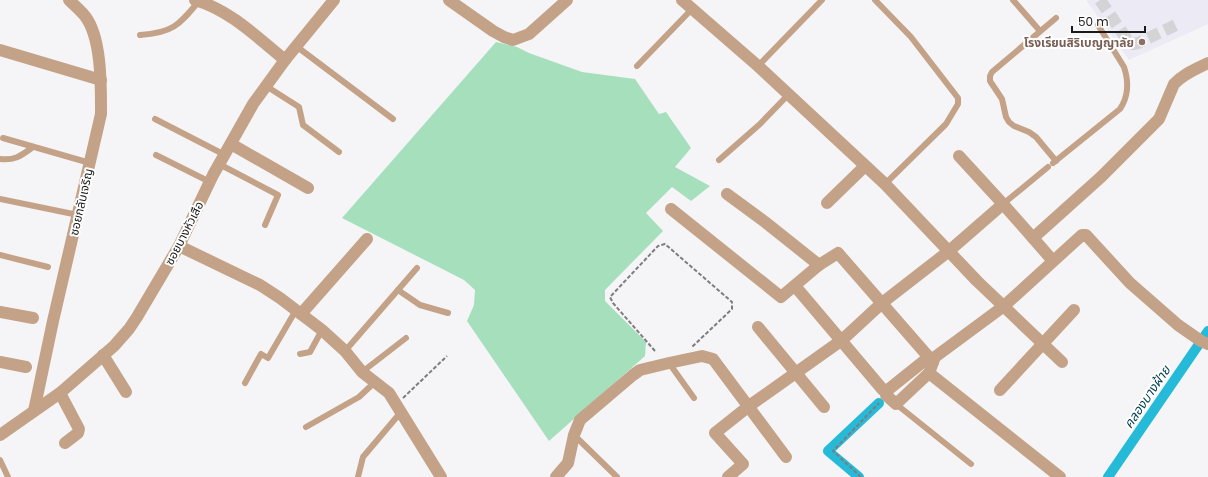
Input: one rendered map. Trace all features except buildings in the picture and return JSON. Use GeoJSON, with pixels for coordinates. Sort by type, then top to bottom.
{"type":"FeatureCollection","features":[{"type":"Feature","properties":{"kind":"street","name":"ซอยกลับเจริญ"},"geometry":{"type":"LineString","coordinates":[[34,411],[53,320],[101,114],[101,80],[97,48],[93,33],[85,16],[69,0]]}},
{"type":"Feature","properties":{"kind":"street"},"geometry":{"type":"LineString","coordinates":[[198,0],[230,16],[285,60]]}},
{"type":"Feature","properties":{"kind":"street","name":"ซอยบางหัวเสือ"},"geometry":{"type":"LineString","coordinates":[[0,435],[60,393],[114,346],[129,329],[179,246],[210,182],[253,104],[285,60],[334,0]]}},
{"type":"Feature","properties":{"kind":"street"},"geometry":{"type":"LineString","coordinates":[[449,0],[493,31],[514,40],[529,34],[567,0]]}},
{"type":"Feature","properties":{"kind":"street"},"geometry":{"type":"LineString","coordinates":[[682,0],[758,66],[885,184],[977,281],[1062,362]]}},
{"type":"Feature","properties":{"kind":"street"},"geometry":{"type":"LineString","coordinates":[[0,50],[101,80]]}},
{"type":"Feature","properties":{"kind":"street"},"geometry":{"type":"LineString","coordinates":[[1034,238],[1101,177],[1159,119],[1174,84],[1185,75],[1208,64]]}},
{"type":"Feature","properties":{"kind":"street"},"geometry":{"type":"LineString","coordinates":[[231,144],[308,188]]}},
{"type":"Feature","properties":{"kind":"street"},"geometry":{"type":"LineString","coordinates":[[959,156],[1004,204],[1053,261]]}},
{"type":"Feature","properties":{"kind":"street"},"geometry":{"type":"LineString","coordinates":[[827,203],[865,166]]}},
{"type":"Feature","properties":{"kind":"street"},"geometry":{"type":"LineString","coordinates":[[727,194],[819,265]]}},
{"type":"Feature","properties":{"kind":"street"},"geometry":{"type":"LineString","coordinates":[[728,477],[743,464],[715,433],[749,406],[842,340],[882,303],[949,251],[1004,204]]}},
{"type":"Feature","properties":{"kind":"street"},"geometry":{"type":"LineString","coordinates":[[671,209],[781,297],[819,265],[838,253],[882,303],[930,364],[1060,477]]}},
{"type":"Feature","properties":{"kind":"street"},"geometry":{"type":"LineString","coordinates":[[886,395],[896,404],[936,357],[1004,306],[1082,235],[1086,235],[1130,283],[1178,325],[1204,342]]}},
{"type":"Feature","properties":{"kind":"street"},"geometry":{"type":"LineString","coordinates":[[299,312],[367,239]]}},
{"type":"Feature","properties":{"kind":"street"},"geometry":{"type":"LineString","coordinates":[[179,246],[260,285],[322,330],[344,351],[362,372],[389,393],[440,477]]}},
{"type":"Feature","properties":{"kind":"street"},"geometry":{"type":"LineString","coordinates":[[794,286],[885,390],[930,364]]}},
{"type":"Feature","properties":{"kind":"street"},"geometry":{"type":"LineString","coordinates":[[1000,390],[1074,310]]}},
{"type":"Feature","properties":{"kind":"street"},"geometry":{"type":"LineString","coordinates":[[0,312],[33,318]]}},
{"type":"Feature","properties":{"kind":"street"},"geometry":{"type":"LineString","coordinates":[[758,327],[824,406]]}},
{"type":"Feature","properties":{"kind":"street"},"geometry":{"type":"LineString","coordinates":[[104,355],[126,392]]}},
{"type":"Feature","properties":{"kind":"street"},"geometry":{"type":"LineString","coordinates":[[556,477],[568,463],[574,435],[580,420],[633,375],[640,370],[669,362],[702,356],[713,359],[786,457]]}},
{"type":"Feature","properties":{"kind":"street"},"geometry":{"type":"LineString","coordinates":[[0,362],[26,367]]}},
{"type":"Feature","properties":{"kind":"street"},"geometry":{"type":"LineString","coordinates":[[60,393],[79,429],[78,433],[65,443]]}},
{"type":"Feature","properties":{"kind":"lane"},"geometry":{"type":"LineString","coordinates":[[140,35],[157,34],[174,28],[180,23],[198,0]]}},
{"type":"Feature","properties":{"kind":"lane"},"geometry":{"type":"LineString","coordinates":[[758,66],[822,0]]}},
{"type":"Feature","properties":{"kind":"lane"},"geometry":{"type":"LineString","coordinates":[[875,0],[911,37],[958,98],[958,104],[946,124],[885,184]]}},
{"type":"Feature","properties":{"kind":"lane"},"geometry":{"type":"LineString","coordinates":[[1013,0],[1040,31]]}},
{"type":"Feature","properties":{"kind":"lane"},"geometry":{"type":"LineString","coordinates":[[637,66],[692,9]]}},
{"type":"Feature","properties":{"kind":"lane"},"geometry":{"type":"LineString","coordinates":[[1052,164],[1036,137],[1009,122],[1006,117],[1002,99],[990,81],[990,76],[992,72],[1056,18]]}},
{"type":"Feature","properties":{"kind":"lane"},"geometry":{"type":"LineString","coordinates":[[1004,204],[1120,109],[1125,101],[1127,89],[1124,67],[1098,25]]}},
{"type":"Feature","properties":{"kind":"lane"},"geometry":{"type":"LineString","coordinates":[[296,46],[393,119]]}},
{"type":"Feature","properties":{"kind":"lane"},"geometry":{"type":"LineString","coordinates":[[266,86],[299,107],[303,126],[339,152]]}},
{"type":"Feature","properties":{"kind":"lane"},"geometry":{"type":"LineString","coordinates":[[719,160],[788,95]]}},
{"type":"Feature","properties":{"kind":"lane"},"geometry":{"type":"LineString","coordinates":[[156,119],[278,195],[265,226]]}},
{"type":"Feature","properties":{"kind":"lane"},"geometry":{"type":"LineString","coordinates":[[3,138],[90,163]]}},
{"type":"Feature","properties":{"kind":"lane"},"geometry":{"type":"LineString","coordinates":[[0,159],[12,160],[20,157],[34,147]]}},
{"type":"Feature","properties":{"kind":"lane"},"geometry":{"type":"LineString","coordinates":[[156,155],[210,182]]}},
{"type":"Feature","properties":{"kind":"lane"},"geometry":{"type":"LineString","coordinates":[[0,199],[78,215]]}},
{"type":"Feature","properties":{"kind":"lane"},"geometry":{"type":"LineString","coordinates":[[0,255],[48,267]]}},
{"type":"Feature","properties":{"kind":"lane"},"geometry":{"type":"LineString","coordinates":[[344,351],[417,268]]}},
{"type":"Feature","properties":{"kind":"lane"},"geometry":{"type":"LineString","coordinates":[[398,290],[420,305],[448,313]]}},
{"type":"Feature","properties":{"kind":"lane"},"geometry":{"type":"LineString","coordinates":[[245,383],[261,354],[268,358],[299,312]]}},
{"type":"Feature","properties":{"kind":"lane"},"geometry":{"type":"LineString","coordinates":[[300,354],[310,352],[322,330]]}},
{"type":"Feature","properties":{"kind":"lane"},"geometry":{"type":"LineString","coordinates":[[362,372],[406,338]]}},
{"type":"Feature","properties":{"kind":"lane"},"geometry":{"type":"LineString","coordinates":[[669,362],[694,398]]}},
{"type":"Feature","properties":{"kind":"lane"},"geometry":{"type":"LineString","coordinates":[[306,427],[359,397],[375,382]]}},
{"type":"Feature","properties":{"kind":"lane"},"geometry":{"type":"LineString","coordinates":[[896,404],[971,464]]}},
{"type":"Feature","properties":{"kind":"lane"},"geometry":{"type":"LineString","coordinates":[[358,477],[364,457],[399,408]]}},
{"type":"Feature","properties":{"kind":"lane"},"geometry":{"type":"LineString","coordinates":[[574,435],[617,477]]}},
{"type":"Feature","properties":{"kind":"lane"},"geometry":{"type":"LineString","coordinates":[[0,460],[8,477]]}},
{"type":"Feature","properties":{"kind":"path"},"geometry":{"type":"LineString","coordinates":[[655,351],[613,303],[610,297],[658,246],[665,244],[732,302],[732,309],[695,343],[684,360]]}},
{"type":"Feature","properties":{"kind":"path"},"geometry":{"type":"LineString","coordinates":[[399,408],[447,356]]}},
{"type":"Feature","properties":{"kind":"path"},"geometry":{"type":"LineString","coordinates":[[861,477],[833,451],[886,395]]}},
{"type":"Feature","properties":{"kind":"shaded area","name":"โรงเรียนสิริเบญญาลัย"},"geometry":{"type":"Polygon","coordinates":[[[1086,0],[1208,0],[1208,24],[1129,60],[1086,0]]]}},
{"type":"Feature","properties":{"kind":"green space"},"geometry":{"type":"Polygon","coordinates":[[[496,42],[517,47],[529,53],[582,72],[635,79],[659,114],[666,112],[691,148],[675,167],[710,186],[691,201],[672,187],[646,213],[663,231],[605,290],[605,301],[646,342],[645,356],[549,441],[467,321],[474,305],[475,290],[464,280],[342,218],[496,42]]]}},
{"type":"Feature","properties":{"kind":"waterway","name":"คลองบางฝ้าย"},"geometry":{"type":"LineString","coordinates":[[1108,477],[1208,331]]}},
{"type":"Feature","properties":{"kind":"waterway"},"geometry":{"type":"LineString","coordinates":[[859,477],[828,451],[879,403]]}},
{"type":"Feature","properties":{"kind":"tunnel"},"geometry":{"type":"LineString","coordinates":[[1100,0],[1128,41],[1133,44],[1178,24]]}},
{"type":"Feature","properties":{"kind":"place","name":"โรงเรียนสิริเบญญาลัย"},"geometry":{"type":"Point","coordinates":[1142,42]}}]}
